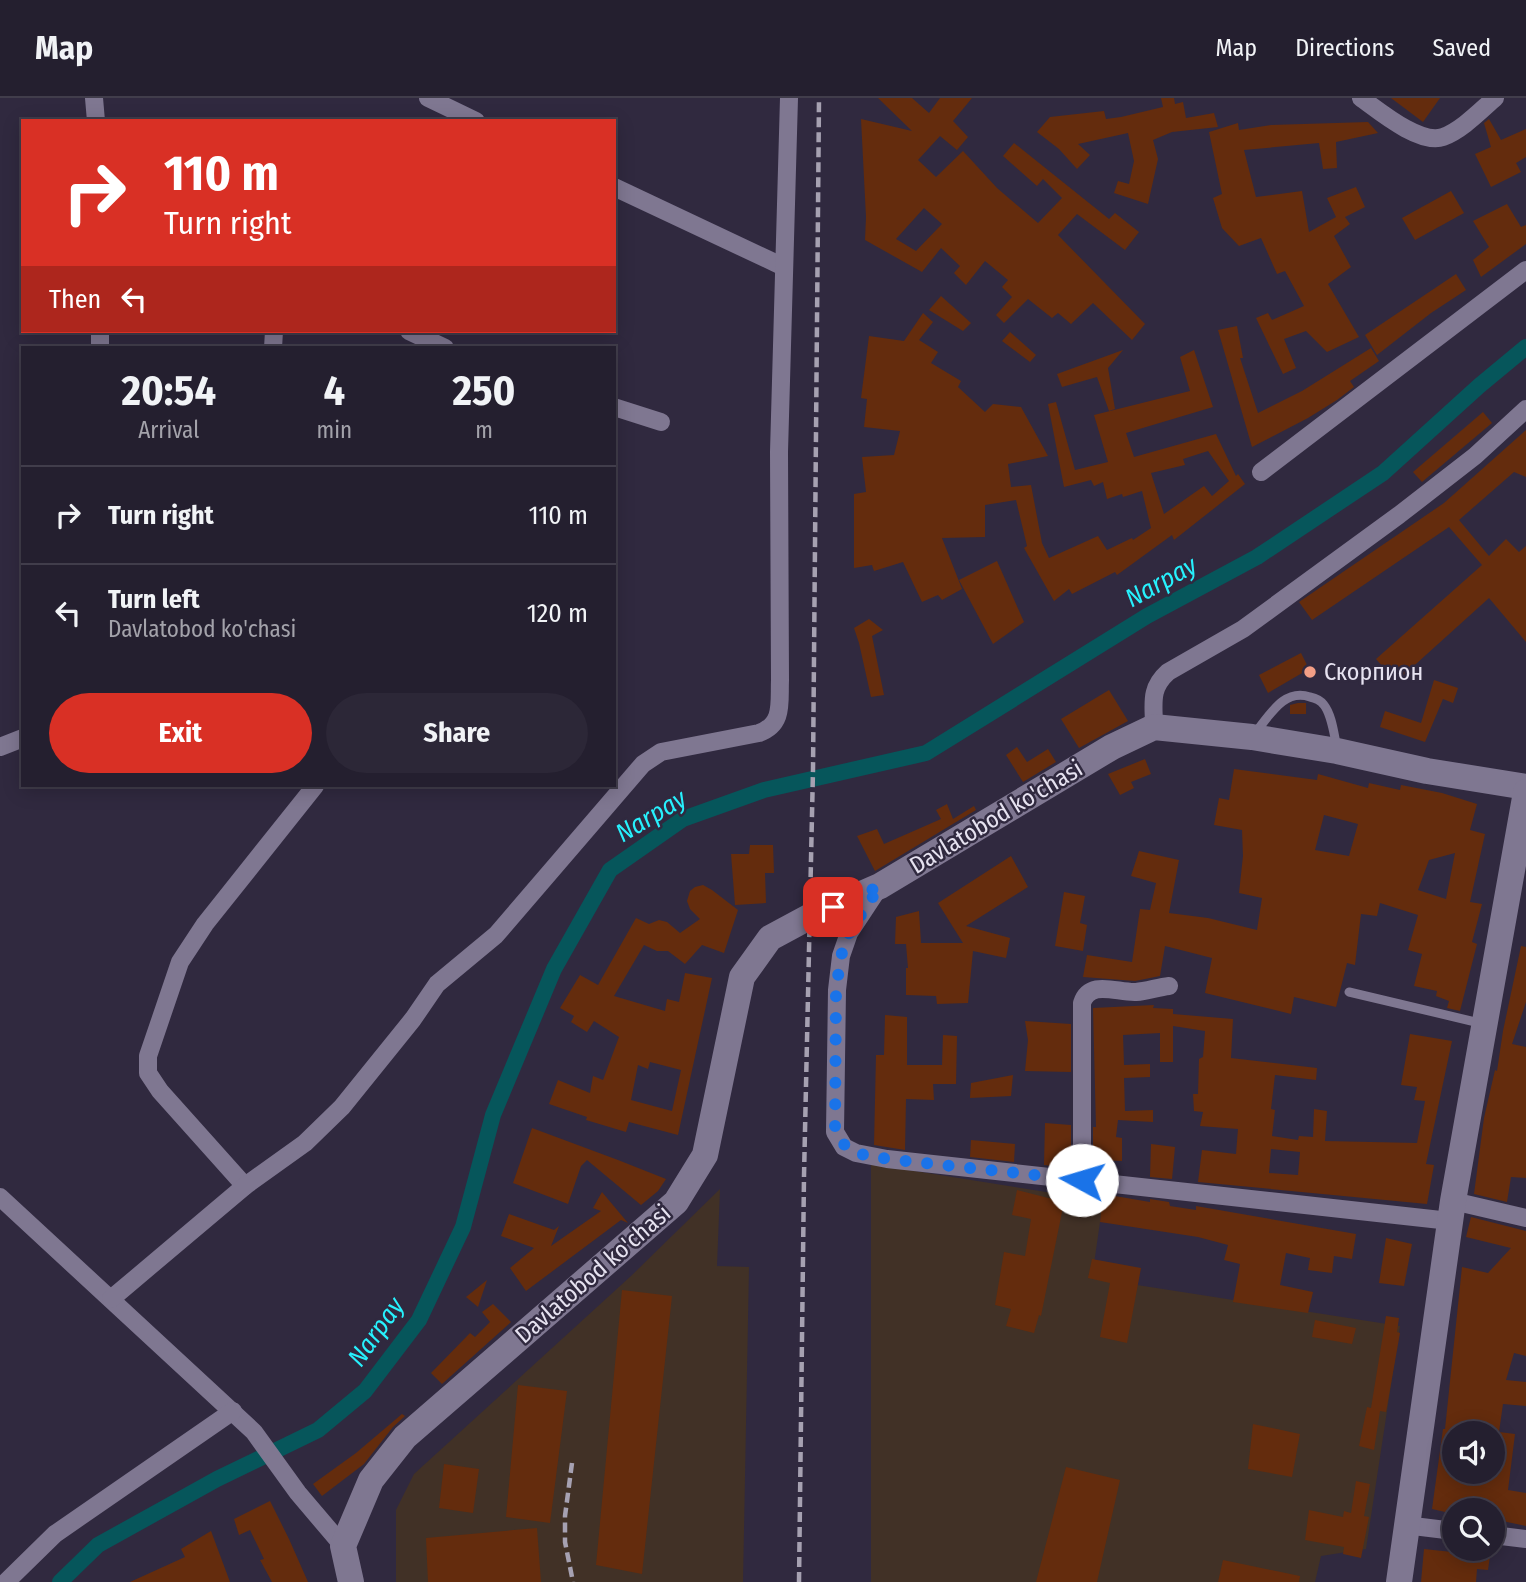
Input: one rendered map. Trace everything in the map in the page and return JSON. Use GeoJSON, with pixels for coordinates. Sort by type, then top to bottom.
{"type":"FeatureCollection","features":[{"type":"Feature","properties":{"kind":"street"},"geometry":{"type":"LineString","coordinates":[[94,98],[96,119]]}},
{"type":"Feature","properties":{"kind":"street"},"geometry":{"type":"LineString","coordinates":[[428,98],[472,119]]}},
{"type":"Feature","properties":{"kind":"street"},"geometry":{"type":"LineString","coordinates":[[111,1299],[245,1186],[305,1143],[342,1107],[413,1019],[437,984],[496,935],[643,764],[661,751],[771,729],[778,716],[780,680],[779,452],[789,98]]}},
{"type":"Feature","properties":{"kind":"street"},"geometry":{"type":"LineString","coordinates":[[1361,98],[1409,130],[1420,135],[1441,138],[1464,124],[1495,98]]}},
{"type":"Feature","properties":{"kind":"street"},"geometry":{"type":"LineString","coordinates":[[616,188],[784,267]]}},
{"type":"Feature","properties":{"kind":"street"},"geometry":{"type":"LineString","coordinates":[[1261,472],[1526,270]]}},
{"type":"Feature","properties":{"kind":"street"},"geometry":{"type":"LineString","coordinates":[[413,333],[441,346]]}},
{"type":"Feature","properties":{"kind":"street"},"geometry":{"type":"LineString","coordinates":[[616,408],[661,422]]}},
{"type":"Feature","properties":{"kind":"street"},"geometry":{"type":"LineString","coordinates":[[1526,409],[1475,456],[1377,531],[1243,629],[1168,672],[1158,681],[1154,690],[1154,727],[1252,737],[1526,787]]}},
{"type":"Feature","properties":{"kind":"street","name":"Davlatobod ko'chasi"},"geometry":{"type":"LineString","coordinates":[[343,1546],[371,1480],[405,1437],[676,1202],[705,1155],[742,977],[771,938],[809,917],[880,886],[1112,747],[1154,727]]}},
{"type":"Feature","properties":{"kind":"street"},"geometry":{"type":"LineString","coordinates":[[0,747],[21,739]]}},
{"type":"Feature","properties":{"kind":"street"},"geometry":{"type":"LineString","coordinates":[[245,1186],[160,1091],[148,1073],[148,1056],[180,962],[205,924],[314,787]]}},
{"type":"Feature","properties":{"kind":"street"},"geometry":{"type":"LineString","coordinates":[[1399,1582],[1405,1525],[1452,1211],[1525,810]]}},
{"type":"Feature","properties":{"kind":"street"},"geometry":{"type":"LineString","coordinates":[[880,886],[849,933],[841,956],[836,990],[835,1132],[845,1147],[856,1153],[887,1159],[1082,1180],[1526,1218]]}},
{"type":"Feature","properties":{"kind":"street"},"geometry":{"type":"LineString","coordinates":[[1082,1180],[1082,1003],[1085,994],[1091,990],[1105,988],[1134,992],[1169,985]]}},
{"type":"Feature","properties":{"kind":"street"},"geometry":{"type":"LineString","coordinates":[[0,1197],[254,1432],[298,1493],[343,1546],[351,1582]]}},
{"type":"Feature","properties":{"kind":"street"},"geometry":{"type":"LineString","coordinates":[[6,1582],[55,1534],[233,1411]]}},
{"type":"Feature","properties":{"kind":"street"},"geometry":{"type":"LineString","coordinates":[[1405,1525],[1442,1530]]}},
{"type":"Feature","properties":{"kind":"street"},"geometry":{"type":"LineString","coordinates":[[1505,1536],[1526,1539]]}},
{"type":"Feature","properties":{"kind":"lane"},"geometry":{"type":"LineString","coordinates":[[1252,737],[1281,702],[1291,695],[1302,694],[1315,698],[1325,706],[1337,751]]}},
{"type":"Feature","properties":{"kind":"lane"},"geometry":{"type":"LineString","coordinates":[[1349,992],[1485,1024]]}},
{"type":"Feature","properties":{"kind":"shaded area"},"geometry":{"type":"Polygon","coordinates":[[[871,1164],[1103,1201],[1092,1278],[1400,1326],[1366,1549],[1321,1556],[1315,1582],[871,1582],[871,1164]]]}},
{"type":"Feature","properties":{"kind":"shaded area"},"geometry":{"type":"Polygon","coordinates":[[[720,1189],[717,1266],[749,1267],[743,1582],[396,1582],[396,1510],[414,1474],[631,1276],[720,1189]]]}},
{"type":"Feature","properties":{"kind":"building"},"geometry":{"type":"Polygon","coordinates":[[[878,98],[912,98],[929,113],[940,98],[972,98],[953,121],[968,137],[957,150],[940,136],[918,160],[936,177],[963,151],[997,188],[1038,223],[1062,198],[1043,179],[1037,186],[1003,156],[1014,143],[1109,219],[1115,213],[1139,232],[1125,250],[1077,214],[1058,235],[1145,324],[1132,340],[1093,303],[1071,324],[1058,313],[1052,318],[1028,299],[1004,323],[996,315],[1012,297],[1002,287],[1008,280],[985,261],[966,285],[954,273],[960,266],[941,248],[922,272],[865,240],[861,119],[912,131],[878,98]],[[924,208],[896,239],[916,251],[942,224],[924,208]]]}},
{"type":"Feature","properties":{"kind":"building"},"geometry":{"type":"Polygon","coordinates":[[[1161,98],[1174,98],[1175,104],[1183,102],[1186,118],[1214,113],[1218,127],[1172,132],[1153,140],[1158,159],[1148,204],[1114,193],[1118,181],[1129,184],[1134,161],[1128,133],[1078,144],[1090,155],[1077,169],[1059,149],[1037,132],[1050,117],[1104,111],[1106,119],[1121,117],[1163,107],[1161,98]]]}},
{"type":"Feature","properties":{"kind":"building"},"geometry":{"type":"Polygon","coordinates":[[[1391,98],[1440,98],[1423,122],[1391,98]]]}},
{"type":"Feature","properties":{"kind":"building"},"geometry":{"type":"Polygon","coordinates":[[[1489,119],[1501,140],[1526,129],[1526,157],[1516,163],[1521,172],[1491,187],[1475,154],[1491,147],[1484,123],[1489,119]]]}},
{"type":"Feature","properties":{"kind":"building"},"geometry":{"type":"Polygon","coordinates":[[[1368,122],[1378,133],[1336,142],[1337,168],[1323,169],[1319,143],[1244,150],[1256,197],[1302,191],[1309,232],[1336,217],[1327,198],[1356,187],[1365,207],[1345,217],[1350,224],[1334,236],[1351,267],[1328,284],[1359,337],[1327,352],[1306,331],[1284,339],[1296,368],[1283,374],[1256,318],[1268,313],[1272,320],[1304,306],[1285,271],[1277,274],[1261,238],[1239,246],[1222,228],[1213,198],[1222,194],[1209,132],[1238,123],[1239,130],[1271,125],[1368,122]]]}},
{"type":"Feature","properties":{"kind":"building"},"geometry":{"type":"Polygon","coordinates":[[[1451,191],[1464,213],[1415,240],[1402,218],[1451,191]]]}},
{"type":"Feature","properties":{"kind":"building"},"geometry":{"type":"Polygon","coordinates":[[[1507,204],[1521,227],[1526,225],[1526,244],[1481,277],[1473,260],[1489,247],[1473,221],[1507,204]]]}},
{"type":"Feature","properties":{"kind":"building"},"geometry":{"type":"Polygon","coordinates":[[[1456,274],[1466,290],[1377,355],[1365,335],[1456,274]]]}},
{"type":"Feature","properties":{"kind":"building"},"geometry":{"type":"Polygon","coordinates":[[[941,296],[971,323],[963,331],[929,310],[941,296]]]}},
{"type":"Feature","properties":{"kind":"building"},"geometry":{"type":"Polygon","coordinates":[[[923,313],[933,322],[919,340],[938,352],[931,363],[961,381],[958,387],[985,412],[993,404],[1021,407],[1048,456],[1008,464],[1011,487],[1031,485],[1042,543],[1049,558],[1098,536],[1107,550],[1132,538],[1133,540],[1151,528],[1142,491],[1107,499],[1103,482],[1094,486],[1091,480],[1064,487],[1048,404],[1056,402],[1075,470],[1108,462],[1094,415],[1190,391],[1180,357],[1194,350],[1213,407],[1126,433],[1134,457],[1216,434],[1236,476],[1238,474],[1245,484],[1174,540],[1172,535],[1117,575],[1115,572],[1072,594],[1069,589],[1054,601],[1024,548],[1027,546],[1016,500],[985,505],[985,537],[942,538],[962,589],[942,600],[938,595],[922,602],[903,562],[874,571],[872,565],[854,568],[854,494],[866,492],[862,457],[894,455],[900,431],[864,427],[867,399],[861,398],[869,336],[904,341],[923,313]],[[1208,451],[1183,459],[1185,465],[1151,473],[1164,514],[1204,486],[1212,496],[1229,481],[1208,451]]]}},
{"type":"Feature","properties":{"kind":"building"},"geometry":{"type":"Polygon","coordinates":[[[1237,326],[1243,358],[1240,358],[1258,413],[1302,391],[1371,348],[1379,361],[1350,381],[1354,387],[1337,400],[1252,447],[1218,330],[1237,326]]]}},
{"type":"Feature","properties":{"kind":"building"},"geometry":{"type":"Polygon","coordinates":[[[1010,332],[1036,355],[1030,362],[1002,341],[1010,332]]]}},
{"type":"Feature","properties":{"kind":"building"},"geometry":{"type":"Polygon","coordinates":[[[1123,350],[1108,368],[1115,409],[1109,411],[1097,377],[1062,387],[1057,374],[1123,350]]]}},
{"type":"Feature","properties":{"kind":"building"},"geometry":{"type":"Polygon","coordinates":[[[1483,412],[1492,423],[1422,482],[1413,472],[1483,412]]]}},
{"type":"Feature","properties":{"kind":"building"},"geometry":{"type":"Polygon","coordinates":[[[1526,430],[1526,477],[1514,472],[1459,520],[1489,556],[1506,539],[1519,552],[1526,546],[1526,642],[1489,598],[1396,682],[1376,659],[1482,565],[1449,527],[1312,620],[1299,602],[1444,503],[1526,430]]]}},
{"type":"Feature","properties":{"kind":"building"},"geometry":{"type":"Polygon","coordinates":[[[997,561],[1024,622],[993,644],[959,580],[997,561]]]}},
{"type":"Feature","properties":{"kind":"building"},"geometry":{"type":"Polygon","coordinates":[[[869,619],[883,630],[872,636],[884,695],[871,697],[854,628],[869,619]]]}},
{"type":"Feature","properties":{"kind":"building"},"geometry":{"type":"Polygon","coordinates":[[[1301,653],[1309,669],[1268,693],[1259,675],[1301,653]]]}},
{"type":"Feature","properties":{"kind":"building"},"geometry":{"type":"Polygon","coordinates":[[[1434,680],[1458,688],[1453,703],[1443,699],[1425,742],[1380,727],[1385,711],[1421,723],[1434,680]]]}},
{"type":"Feature","properties":{"kind":"building"},"geometry":{"type":"Polygon","coordinates":[[[1109,690],[1128,721],[1079,748],[1061,719],[1109,690]]]}},
{"type":"Feature","properties":{"kind":"building"},"geometry":{"type":"Polygon","coordinates":[[[1306,703],[1306,714],[1290,714],[1290,705],[1306,703]]]}},
{"type":"Feature","properties":{"kind":"building"},"geometry":{"type":"Polygon","coordinates":[[[1017,747],[1027,762],[1048,749],[1056,762],[1023,782],[1006,755],[1017,747]]]}},
{"type":"Feature","properties":{"kind":"building"},"geometry":{"type":"Polygon","coordinates":[[[1145,759],[1151,774],[1131,782],[1134,788],[1120,795],[1108,774],[1145,759]]]}},
{"type":"Feature","properties":{"kind":"building"},"geometry":{"type":"Polygon","coordinates":[[[1234,769],[1317,780],[1318,774],[1368,788],[1369,783],[1400,790],[1401,785],[1442,793],[1477,804],[1470,830],[1485,834],[1470,902],[1482,904],[1472,942],[1477,944],[1460,1011],[1447,1008],[1449,1001],[1436,996],[1437,991],[1414,986],[1422,954],[1408,950],[1418,915],[1380,903],[1377,916],[1361,914],[1355,965],[1347,963],[1336,1007],[1294,997],[1291,1014],[1205,993],[1212,958],[1165,946],[1160,976],[1135,981],[1083,977],[1087,955],[1132,962],[1140,909],[1150,910],[1156,883],[1131,876],[1139,851],[1179,860],[1169,913],[1208,918],[1257,930],[1262,898],[1239,893],[1243,856],[1242,830],[1214,825],[1219,798],[1229,800],[1234,769]],[[1324,815],[1315,850],[1349,856],[1358,824],[1324,815]],[[1455,853],[1429,860],[1418,890],[1446,899],[1455,853]]]}},
{"type":"Feature","properties":{"kind":"building"},"geometry":{"type":"Polygon","coordinates":[[[947,804],[953,819],[974,806],[976,810],[875,871],[857,836],[877,829],[884,844],[941,819],[936,810],[947,804]]]}},
{"type":"Feature","properties":{"kind":"building"},"geometry":{"type":"Polygon","coordinates":[[[750,845],[773,845],[774,873],[765,873],[766,903],[735,905],[731,854],[749,854],[750,845]]]}},
{"type":"Feature","properties":{"kind":"building"},"geometry":{"type":"Polygon","coordinates":[[[1011,856],[1028,887],[966,926],[1010,938],[1006,958],[973,951],[968,1003],[937,1004],[936,996],[906,995],[906,944],[895,944],[896,917],[919,911],[921,943],[963,943],[938,903],[1011,856]]]}},
{"type":"Feature","properties":{"kind":"building"},"geometry":{"type":"Polygon","coordinates":[[[703,885],[738,910],[724,953],[702,945],[685,964],[668,951],[657,951],[644,945],[614,996],[665,1011],[667,999],[679,1002],[685,973],[712,978],[678,1135],[629,1122],[626,1132],[586,1120],[587,1117],[549,1104],[558,1080],[590,1093],[593,1076],[603,1080],[619,1037],[594,1021],[587,1032],[571,1022],[574,1016],[560,1008],[580,975],[598,985],[636,918],[649,924],[659,920],[667,922],[680,933],[700,919],[690,909],[687,901],[690,891],[703,885]],[[650,1062],[648,1069],[638,1065],[631,1100],[672,1111],[681,1070],[650,1062]]]}},
{"type":"Feature","properties":{"kind":"building"},"geometry":{"type":"Polygon","coordinates":[[[1064,892],[1085,896],[1080,923],[1087,925],[1083,951],[1055,946],[1064,892]]]}},
{"type":"Feature","properties":{"kind":"building"},"geometry":{"type":"Polygon","coordinates":[[[1521,946],[1526,947],[1526,1002],[1512,1044],[1526,1047],[1526,1178],[1511,1177],[1507,1202],[1474,1194],[1484,1118],[1495,1070],[1497,1071],[1521,946]]]}},
{"type":"Feature","properties":{"kind":"building"},"geometry":{"type":"Polygon","coordinates":[[[1154,1005],[1153,1008],[1173,1009],[1173,1014],[1233,1019],[1231,1058],[1317,1068],[1316,1080],[1275,1075],[1271,1109],[1275,1110],[1272,1136],[1298,1140],[1299,1136],[1313,1137],[1314,1109],[1327,1111],[1325,1141],[1417,1143],[1425,1101],[1414,1100],[1417,1087],[1401,1085],[1410,1034],[1452,1041],[1426,1164],[1434,1165],[1427,1204],[1198,1182],[1202,1150],[1236,1154],[1238,1129],[1200,1126],[1203,1112],[1194,1111],[1193,1094],[1198,1094],[1199,1059],[1203,1057],[1205,1031],[1173,1026],[1173,1062],[1160,1062],[1160,1033],[1123,1035],[1124,1065],[1150,1064],[1150,1077],[1124,1078],[1125,1111],[1153,1110],[1153,1122],[1118,1120],[1116,1137],[1122,1138],[1122,1161],[1093,1160],[1093,1127],[1096,1127],[1093,1008],[1154,1005]],[[1271,1149],[1269,1173],[1298,1175],[1300,1152],[1271,1149]]]}},
{"type":"Feature","properties":{"kind":"building"},"geometry":{"type":"Polygon","coordinates":[[[885,1015],[907,1017],[907,1065],[942,1065],[943,1035],[957,1036],[956,1084],[933,1084],[934,1100],[906,1099],[905,1150],[874,1145],[876,1055],[884,1055],[885,1015]]]}},
{"type":"Feature","properties":{"kind":"building"},"geometry":{"type":"Polygon","coordinates":[[[1025,1021],[1071,1024],[1071,1072],[1025,1071],[1028,1040],[1025,1021]]]}},
{"type":"Feature","properties":{"kind":"building"},"geometry":{"type":"Polygon","coordinates":[[[1013,1075],[1011,1096],[970,1098],[971,1083],[1013,1075]]]}},
{"type":"Feature","properties":{"kind":"building"},"geometry":{"type":"Polygon","coordinates":[[[1045,1123],[1071,1125],[1071,1168],[1044,1165],[1045,1123]]]}},
{"type":"Feature","properties":{"kind":"building"},"geometry":{"type":"Polygon","coordinates":[[[532,1128],[666,1179],[658,1191],[641,1205],[587,1160],[581,1166],[568,1204],[513,1183],[532,1128]]]}},
{"type":"Feature","properties":{"kind":"building"},"geometry":{"type":"Polygon","coordinates":[[[971,1140],[1015,1144],[1014,1162],[970,1157],[971,1140]]]}},
{"type":"Feature","properties":{"kind":"building"},"geometry":{"type":"Polygon","coordinates":[[[1151,1144],[1175,1147],[1172,1179],[1150,1177],[1151,1144]]]}},
{"type":"Feature","properties":{"kind":"building"},"geometry":{"type":"Polygon","coordinates":[[[1017,1190],[1064,1202],[1041,1316],[1039,1315],[1034,1333],[1006,1326],[1011,1309],[995,1305],[1004,1252],[1025,1256],[1031,1219],[1012,1215],[1017,1190]]]}},
{"type":"Feature","properties":{"kind":"building"},"geometry":{"type":"Polygon","coordinates":[[[602,1192],[628,1223],[621,1220],[526,1291],[510,1268],[534,1248],[501,1236],[509,1214],[554,1230],[559,1226],[551,1246],[601,1211],[593,1208],[602,1192]]]}},
{"type":"Feature","properties":{"kind":"building"},"geometry":{"type":"Polygon","coordinates":[[[1103,1194],[1150,1202],[1150,1199],[1169,1202],[1170,1206],[1196,1210],[1196,1206],[1356,1234],[1352,1259],[1334,1256],[1332,1273],[1308,1270],[1310,1258],[1286,1253],[1280,1285],[1313,1292],[1308,1313],[1233,1302],[1240,1264],[1224,1260],[1228,1245],[1198,1237],[1100,1222],[1103,1194]]]}},
{"type":"Feature","properties":{"kind":"building"},"geometry":{"type":"Polygon","coordinates":[[[1471,1217],[1526,1231],[1526,1356],[1514,1353],[1506,1380],[1526,1382],[1526,1406],[1503,1404],[1501,1421],[1446,1421],[1462,1267],[1488,1273],[1511,1248],[1466,1237],[1471,1217]]]}},
{"type":"Feature","properties":{"kind":"building"},"geometry":{"type":"Polygon","coordinates":[[[1386,1238],[1412,1244],[1404,1286],[1379,1283],[1386,1238]]]}},
{"type":"Feature","properties":{"kind":"building"},"geometry":{"type":"Polygon","coordinates":[[[1092,1259],[1141,1268],[1127,1343],[1100,1337],[1110,1283],[1088,1278],[1092,1259]]]}},
{"type":"Feature","properties":{"kind":"building"},"geometry":{"type":"Polygon","coordinates":[[[487,1280],[478,1307],[466,1297],[487,1280]]]}},
{"type":"Feature","properties":{"kind":"building"},"geometry":{"type":"Polygon","coordinates":[[[622,1290],[672,1296],[642,1574],[596,1565],[622,1290]]]}},
{"type":"Feature","properties":{"kind":"building"},"geometry":{"type":"Polygon","coordinates":[[[493,1304],[511,1322],[442,1384],[431,1373],[470,1333],[475,1337],[490,1322],[482,1312],[493,1304]]]}},
{"type":"Feature","properties":{"kind":"building"},"geometry":{"type":"Polygon","coordinates":[[[1386,1316],[1399,1318],[1397,1332],[1400,1333],[1386,1412],[1380,1411],[1374,1450],[1359,1446],[1367,1407],[1371,1408],[1386,1316]]]}},
{"type":"Feature","properties":{"kind":"building"},"geometry":{"type":"Polygon","coordinates":[[[1315,1320],[1356,1328],[1352,1344],[1312,1337],[1315,1320]]]}},
{"type":"Feature","properties":{"kind":"building"},"geometry":{"type":"Polygon","coordinates":[[[518,1385],[567,1391],[550,1523],[506,1517],[518,1385]]]}},
{"type":"Feature","properties":{"kind":"building"},"geometry":{"type":"Polygon","coordinates":[[[402,1414],[405,1416],[364,1464],[322,1496],[313,1484],[356,1453],[402,1414]]]}},
{"type":"Feature","properties":{"kind":"building"},"geometry":{"type":"Polygon","coordinates":[[[1253,1424],[1300,1434],[1292,1477],[1248,1469],[1253,1424]]]}},
{"type":"Feature","properties":{"kind":"building"},"geometry":{"type":"Polygon","coordinates":[[[1505,1433],[1515,1434],[1508,1490],[1526,1493],[1526,1526],[1505,1522],[1505,1498],[1442,1498],[1442,1511],[1432,1509],[1442,1436],[1442,1484],[1505,1484],[1505,1433]]]}},
{"type":"Feature","properties":{"kind":"building"},"geometry":{"type":"Polygon","coordinates":[[[444,1464],[479,1469],[473,1513],[439,1508],[444,1464]]]}},
{"type":"Feature","properties":{"kind":"building"},"geometry":{"type":"Polygon","coordinates":[[[1066,1467],[1120,1480],[1097,1582],[1036,1582],[1066,1467]]]}},
{"type":"Feature","properties":{"kind":"building"},"geometry":{"type":"Polygon","coordinates":[[[1356,1481],[1370,1484],[1364,1516],[1369,1517],[1361,1558],[1343,1554],[1344,1547],[1305,1540],[1309,1510],[1343,1517],[1344,1511],[1351,1513],[1356,1481]]]}},
{"type":"Feature","properties":{"kind":"building"},"geometry":{"type":"Polygon","coordinates":[[[270,1501],[308,1582],[272,1582],[260,1560],[264,1559],[250,1530],[239,1535],[234,1519],[270,1501]]]}},
{"type":"Feature","properties":{"kind":"building"},"geometry":{"type":"Polygon","coordinates":[[[537,1528],[541,1582],[428,1582],[426,1538],[537,1528]]]}},
{"type":"Feature","properties":{"kind":"building"},"geometry":{"type":"Polygon","coordinates":[[[211,1531],[230,1582],[130,1582],[185,1557],[181,1549],[211,1531]]]}},
{"type":"Feature","properties":{"kind":"building"},"geometry":{"type":"Polygon","coordinates":[[[1424,1549],[1442,1551],[1442,1561],[1489,1561],[1488,1570],[1477,1569],[1476,1582],[1421,1582],[1424,1549]]]}},
{"type":"Feature","properties":{"kind":"building"},"geometry":{"type":"Polygon","coordinates":[[[1223,1560],[1300,1576],[1299,1582],[1218,1582],[1223,1560]]]}},
{"type":"Feature","properties":{"kind":"waterway","name":"Narpay"},"geometry":{"type":"LineString","coordinates":[[60,1582],[98,1545],[217,1479],[318,1430],[365,1391],[419,1320],[463,1227],[493,1115],[554,969],[610,870],[683,819],[764,790],[926,753],[1147,616],[1257,557],[1383,473],[1526,347]]}},
{"type":"Feature","properties":{"kind":"railway"},"geometry":{"type":"LineString","coordinates":[[799,1582],[813,770],[819,98]]}},
{"type":"Feature","properties":{"kind":"railway"},"geometry":{"type":"LineString","coordinates":[[572,1463],[565,1516],[565,1542],[573,1582]]}},
{"type":"Feature","properties":{"kind":"place","name":"Скорпион"},"geometry":{"type":"Point","coordinates":[1310,672]}},
{"type":"Feature","properties":{"kind":"route"},"geometry":{"type":"LineString","coordinates":[[833,907],[880,886],[849,933],[841,956],[836,990],[835,1132],[845,1147],[856,1153],[887,1159],[1082,1180]]}}]}
